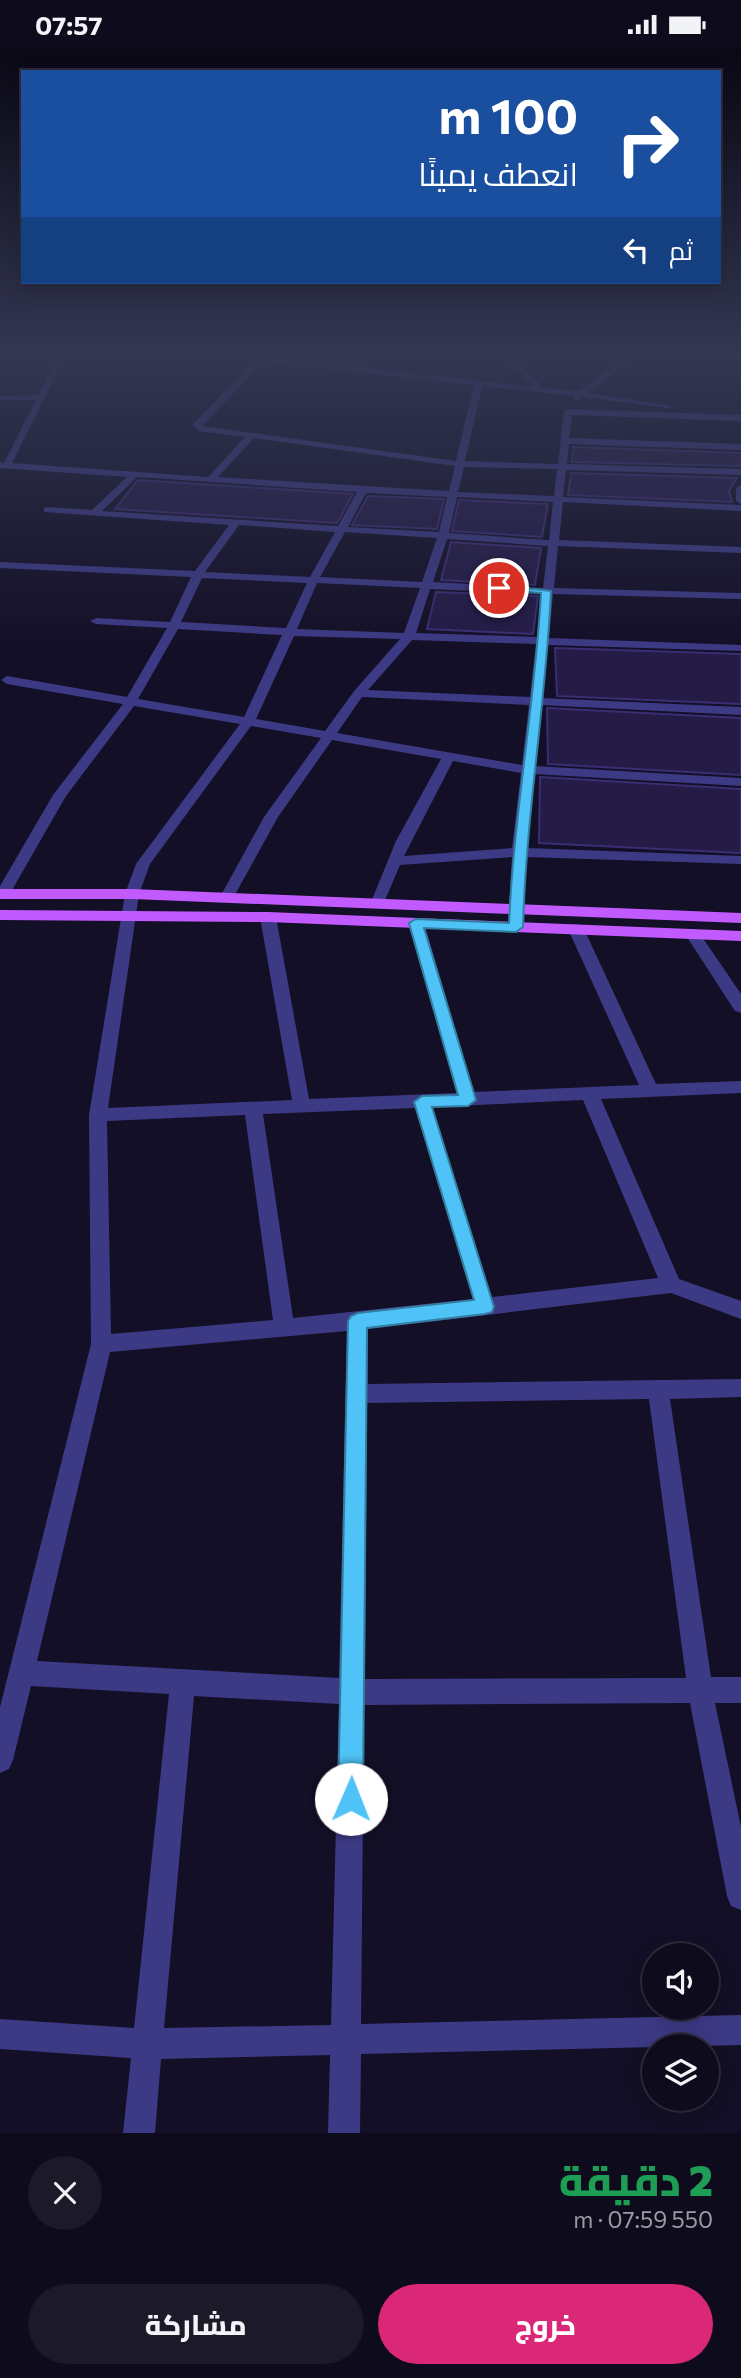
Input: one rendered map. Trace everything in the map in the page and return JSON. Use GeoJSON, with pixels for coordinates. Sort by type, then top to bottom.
{"type":"FeatureCollection","features":[{"type":"Feature","properties":{"kind":"main road"},"geometry":{"type":"LineString","coordinates":[[1,894],[227,897],[741,918]]}},
{"type":"Feature","properties":{"kind":"main road"},"geometry":{"type":"LineString","coordinates":[[0,915],[268,917],[741,936]]}},
{"type":"Feature","properties":{"kind":"street"},"geometry":{"type":"LineString","coordinates":[[211,479],[234,454]]}},
{"type":"Feature","properties":{"kind":"street"},"geometry":{"type":"LineString","coordinates":[[391,454],[461,464],[741,472]]}},
{"type":"Feature","properties":{"kind":"street"},"geometry":{"type":"LineString","coordinates":[[227,897],[271,817],[359,693],[409,636],[443,535],[463,454]]}},
{"type":"Feature","properties":{"kind":"street"},"geometry":{"type":"LineString","coordinates":[[516,927],[519,852],[544,641],[546,591],[555,543],[564,454]]}},
{"type":"Feature","properties":{"kind":"street"},"geometry":{"type":"LineString","coordinates":[[4,465],[363,490],[741,508]]}},
{"type":"Feature","properties":{"kind":"street"},"geometry":{"type":"LineString","coordinates":[[94,513],[135,474]]}},
{"type":"Feature","properties":{"kind":"street"},"geometry":{"type":"LineString","coordinates":[[741,488],[741,501]]}},
{"type":"Feature","properties":{"kind":"street"},"geometry":{"type":"LineString","coordinates":[[0,1760],[101,1344],[98,1115],[132,894],[143,865],[248,722],[314,579],[363,490]]}},
{"type":"Feature","properties":{"kind":"street"},"geometry":{"type":"LineString","coordinates":[[47,510],[555,543],[741,550]]}},
{"type":"Feature","properties":{"kind":"street"},"geometry":{"type":"LineString","coordinates":[[1,894],[60,795],[131,701],[174,626],[198,574],[236,522]]}},
{"type":"Feature","properties":{"kind":"street"},"geometry":{"type":"LineString","coordinates":[[0,565],[546,591],[741,596]]}},
{"type":"Feature","properties":{"kind":"street"},"geometry":{"type":"LineString","coordinates":[[96,621],[289,632],[741,648]]}},
{"type":"Feature","properties":{"kind":"street"},"geometry":{"type":"LineString","coordinates":[[7,680],[528,769],[741,782]]}},
{"type":"Feature","properties":{"kind":"street"},"geometry":{"type":"LineString","coordinates":[[359,693],[741,711]]}},
{"type":"Feature","properties":{"kind":"street"},"geometry":{"type":"LineString","coordinates":[[378,902],[394,861],[449,756]]}},
{"type":"Feature","properties":{"kind":"street"},"geometry":{"type":"LineString","coordinates":[[394,861],[519,852],[741,860]]}},
{"type":"Feature","properties":{"kind":"street"},"geometry":{"type":"LineString","coordinates":[[268,917],[302,1107]]}},
{"type":"Feature","properties":{"kind":"street"},"geometry":{"type":"LineString","coordinates":[[416,923],[468,1100]]}},
{"type":"Feature","properties":{"kind":"street"},"geometry":{"type":"LineString","coordinates":[[576,929],[651,1092]]}},
{"type":"Feature","properties":{"kind":"street"},"geometry":{"type":"LineString","coordinates":[[693,934],[741,1007]]}},
{"type":"Feature","properties":{"kind":"street"},"geometry":{"type":"LineString","coordinates":[[98,1115],[651,1092],[738,1092]]}},
{"type":"Feature","properties":{"kind":"street"},"geometry":{"type":"LineString","coordinates":[[590,1095],[671,1285]]}},
{"type":"Feature","properties":{"kind":"street"},"geometry":{"type":"LineString","coordinates":[[422,1102],[485,1307]]}},
{"type":"Feature","properties":{"kind":"street"},"geometry":{"type":"LineString","coordinates":[[253,1109],[284,1328]]}},
{"type":"Feature","properties":{"kind":"street"},"geometry":{"type":"LineString","coordinates":[[101,1344],[358,1321],[671,1285],[741,1310]]}},
{"type":"Feature","properties":{"kind":"street"},"geometry":{"type":"LineString","coordinates":[[344,2133],[358,1321]]}},
{"type":"Feature","properties":{"kind":"street"},"geometry":{"type":"LineString","coordinates":[[357,1394],[741,1388]]}},
{"type":"Feature","properties":{"kind":"street"},"geometry":{"type":"LineString","coordinates":[[658,1389],[700,1690],[741,1896]]}},
{"type":"Feature","properties":{"kind":"street"},"geometry":{"type":"LineString","coordinates":[[21,1673],[352,1692],[741,1690]]}},
{"type":"Feature","properties":{"kind":"street"},"geometry":{"type":"LineString","coordinates":[[139,2133],[183,1682]]}},
{"type":"Feature","properties":{"kind":"street"},"geometry":{"type":"LineString","coordinates":[[0,2033],[148,2044],[741,2030]]}},
{"type":"Feature","properties":{"kind":"building"},"geometry":{"type":"Polygon","coordinates":[[[573,454],[741,454],[741,466],[572,462],[573,454]]]}},
{"type":"Feature","properties":{"kind":"building"},"geometry":{"type":"Polygon","coordinates":[[[571,473],[737,478],[729,491],[732,502],[568,495],[571,473]]]}},
{"type":"Feature","properties":{"kind":"building"},"geometry":{"type":"Polygon","coordinates":[[[138,480],[353,494],[337,523],[115,509],[138,480]]]}},
{"type":"Feature","properties":{"kind":"building"},"geometry":{"type":"Polygon","coordinates":[[[368,496],[444,499],[437,529],[352,525],[368,496]]]}},
{"type":"Feature","properties":{"kind":"building"},"geometry":{"type":"Polygon","coordinates":[[[459,500],[548,504],[542,537],[452,531],[459,500]]]}},
{"type":"Feature","properties":{"kind":"building"},"geometry":{"type":"Polygon","coordinates":[[[451,542],[541,548],[535,585],[441,580],[451,542]]]}},
{"type":"Feature","properties":{"kind":"building"},"geometry":{"type":"Polygon","coordinates":[[[436,592],[538,596],[533,634],[427,629],[436,592]]]}},
{"type":"Feature","properties":{"kind":"building"},"geometry":{"type":"Polygon","coordinates":[[[555,648],[741,654],[741,704],[557,696],[555,648]]]}},
{"type":"Feature","properties":{"kind":"building"},"geometry":{"type":"Polygon","coordinates":[[[547,708],[741,718],[741,775],[548,764],[547,708]]]}},
{"type":"Feature","properties":{"kind":"building"},"geometry":{"type":"Polygon","coordinates":[[[540,777],[741,789],[741,853],[539,843],[540,777]]]}},
{"type":"Feature","properties":{"kind":"route"},"geometry":{"type":"LineString","coordinates":[[351,1799],[358,1321],[485,1307],[422,1102],[468,1100],[416,923],[516,927],[519,852],[544,641],[546,591],[499,588]]}}]}
